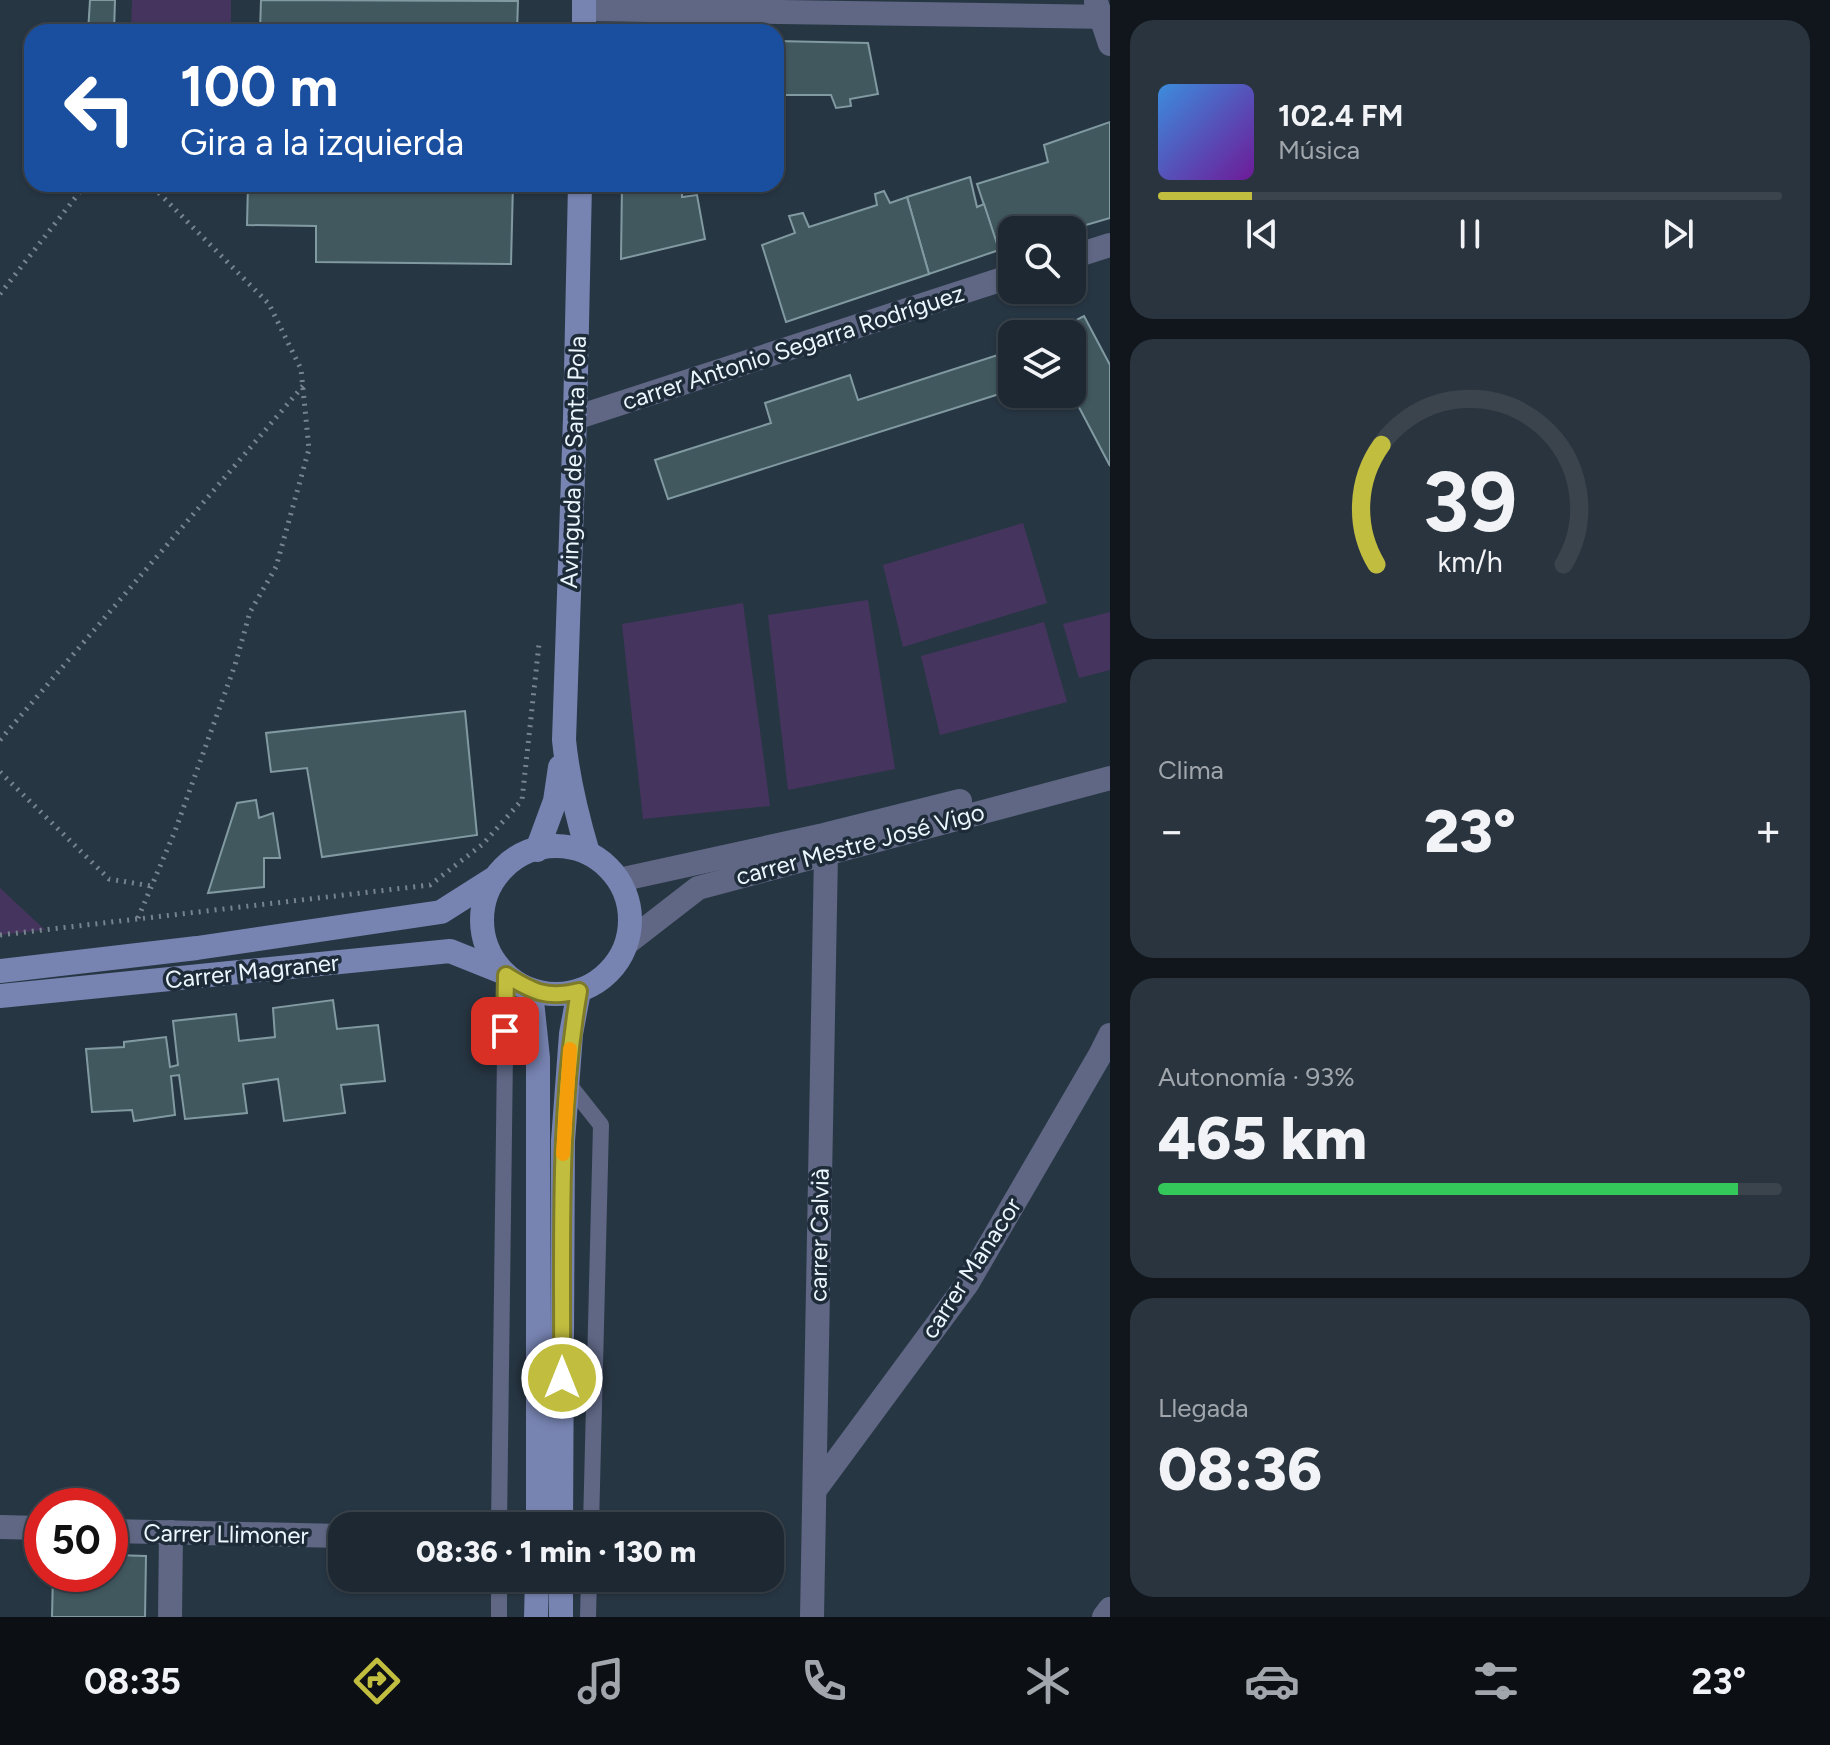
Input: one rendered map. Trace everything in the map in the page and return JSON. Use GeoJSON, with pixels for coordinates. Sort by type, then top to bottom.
{"type":"FeatureCollection","features":[{"type":"Feature","properties":{"kind":"main road","name":"Avinguda de Santa Pola"},"geometry":{"type":"LineString","coordinates":[[537,850],[555,801],[564,740],[580,192]]}},
{"type":"Feature","properties":{"kind":"main road","name":"Avinguda de Santa Pola"},"geometry":{"type":"LineString","coordinates":[[564,740],[574,807],[588,853]]}},
{"type":"Feature","properties":{"kind":"main road"},"geometry":{"type":"LineString","coordinates":[[557,846],[588,853],[619,880],[629,905],[627,943],[615,965],[600,981],[563,995],[531,991],[503,973],[483,940],[482,908],[493,879],[507,863],[524,852],[557,846]]}},
{"type":"Feature","properties":{"kind":"main road","name":"Carrer Magraner"},"geometry":{"type":"LineString","coordinates":[[0,971],[197,948],[441,912],[493,879]]}},
{"type":"Feature","properties":{"kind":"main road","name":"Carrer Magraner"},"geometry":{"type":"LineString","coordinates":[[0,996],[450,951],[503,973]]}},
{"type":"Feature","properties":{"kind":"main road"},"geometry":{"type":"LineString","coordinates":[[531,991],[538,1058],[538,1512]]}},
{"type":"Feature","properties":{"kind":"main road"},"geometry":{"type":"LineString","coordinates":[[561,1512],[563,1141],[571,1034],[579,991]]}},
{"type":"Feature","properties":{"kind":"main road"},"geometry":{"type":"LineString","coordinates":[[536,1617],[537,1592]]}},
{"type":"Feature","properties":{"kind":"main road"},"geometry":{"type":"LineString","coordinates":[[561,1592],[561,1617]]}},
{"type":"Feature","properties":{"kind":"street"},"geometry":{"type":"LineString","coordinates":[[584,14],[1102,11],[1110,44]]}},
{"type":"Feature","properties":{"kind":"street"},"geometry":{"type":"LineString","coordinates":[[1086,253],[1110,245]]}},
{"type":"Feature","properties":{"kind":"street","name":"carrer Antonio Segarra Rodríguez"},"geometry":{"type":"LineString","coordinates":[[575,418],[998,281]]}},
{"type":"Feature","properties":{"kind":"street","name":"carrer Mestre José Vigo"},"geometry":{"type":"LineString","coordinates":[[619,880],[824,835],[1110,763]]}},
{"type":"Feature","properties":{"kind":"street","name":"carrer Mestre José Vigo"},"geometry":{"type":"LineString","coordinates":[[627,943],[698,888],[1110,778]]}},
{"type":"Feature","properties":{"kind":"street","name":"carrer Calvià"},"geometry":{"type":"LineString","coordinates":[[812,1617],[826,853]]}},
{"type":"Feature","properties":{"kind":"street","name":"carrer Manacor"},"geometry":{"type":"LineString","coordinates":[[815,1490],[967,1284],[1110,1035]]}},
{"type":"Feature","properties":{"kind":"street"},"geometry":{"type":"LineString","coordinates":[[0,1527],[24,1528]]}},
{"type":"Feature","properties":{"kind":"street","name":"Carrer Llimoner"},"geometry":{"type":"LineString","coordinates":[[128,1531],[328,1536]]}},
{"type":"Feature","properties":{"kind":"street"},"geometry":{"type":"LineString","coordinates":[[170,1617],[171,1532]]}},
{"type":"Feature","properties":{"kind":"street"},"geometry":{"type":"LineString","coordinates":[[1104,1617],[1110,1609]]}},
{"type":"Feature","properties":{"kind":"lane"},"geometry":{"type":"LineString","coordinates":[[499,1512],[503,973]]}},
{"type":"Feature","properties":{"kind":"lane"},"geometry":{"type":"LineString","coordinates":[[567,1082],[601,1125],[591,1512]]}},
{"type":"Feature","properties":{"kind":"lane"},"geometry":{"type":"LineString","coordinates":[[499,1592],[499,1617]]}},
{"type":"Feature","properties":{"kind":"lane"},"geometry":{"type":"LineString","coordinates":[[588,1617],[589,1592]]}},
{"type":"Feature","properties":{"kind":"path"},"geometry":{"type":"LineString","coordinates":[[0,294],[80,192]]}},
{"type":"Feature","properties":{"kind":"path"},"geometry":{"type":"LineString","coordinates":[[138,919],[185,804],[235,665],[250,612],[276,567],[309,449],[301,369],[269,304],[158,192]]}},
{"type":"Feature","properties":{"kind":"path"},"geometry":{"type":"LineString","coordinates":[[0,740],[303,386]]}},
{"type":"Feature","properties":{"kind":"path"},"geometry":{"type":"LineString","coordinates":[[0,935],[430,885],[483,844],[522,800],[540,631]]}},
{"type":"Feature","properties":{"kind":"path"},"geometry":{"type":"LineString","coordinates":[[0,772],[109,879],[151,886]]}},
{"type":"Feature","properties":{"kind":"shaded area"},"geometry":{"type":"Polygon","coordinates":[[[132,0],[231,0],[231,24],[131,24],[132,0]]]}},
{"type":"Feature","properties":{"kind":"shaded area"},"geometry":{"type":"Polygon","coordinates":[[[1023,523],[1047,603],[903,647],[883,565],[1023,523]]]}},
{"type":"Feature","properties":{"kind":"shaded area"},"geometry":{"type":"Polygon","coordinates":[[[868,600],[895,769],[788,790],[768,615],[868,600]]]}},
{"type":"Feature","properties":{"kind":"shaded area"},"geometry":{"type":"Polygon","coordinates":[[[743,603],[770,806],[643,819],[622,624],[743,603]]]}},
{"type":"Feature","properties":{"kind":"shaded area"},"geometry":{"type":"Polygon","coordinates":[[[1110,612],[1110,670],[1079,678],[1063,624],[1110,612]]]}},
{"type":"Feature","properties":{"kind":"shaded area"},"geometry":{"type":"Polygon","coordinates":[[[1044,622],[1067,702],[940,735],[921,656],[1044,622]]]}},
{"type":"Feature","properties":{"kind":"shaded area"},"geometry":{"type":"Polygon","coordinates":[[[0,888],[45,930],[0,935],[0,888]]]}},
{"type":"Feature","properties":{"kind":"building"},"geometry":{"type":"Polygon","coordinates":[[[90,0],[115,0],[114,24],[88,24],[90,0]]]}},
{"type":"Feature","properties":{"kind":"building"},"geometry":{"type":"Polygon","coordinates":[[[261,0],[518,1],[517,24],[260,24],[261,0]]]}},
{"type":"Feature","properties":{"kind":"building"},"geometry":{"type":"Polygon","coordinates":[[[784,41],[868,43],[878,94],[850,99],[851,106],[836,108],[831,95],[784,95],[784,41]]]}},
{"type":"Feature","properties":{"kind":"building"},"geometry":{"type":"Polygon","coordinates":[[[1110,122],[1110,218],[1086,225],[1086,216],[998,216],[998,247],[977,184],[1048,162],[1044,145],[1110,122]]]}},
{"type":"Feature","properties":{"kind":"building"},"geometry":{"type":"Polygon","coordinates":[[[970,177],[977,207],[984,204],[998,250],[929,274],[907,197],[970,177]]]}},
{"type":"Feature","properties":{"kind":"building"},"geometry":{"type":"Polygon","coordinates":[[[884,191],[890,203],[907,197],[929,274],[786,322],[762,245],[795,233],[789,216],[803,213],[809,227],[877,205],[875,194],[884,191]]]}},
{"type":"Feature","properties":{"kind":"building"},"geometry":{"type":"Polygon","coordinates":[[[248,192],[513,192],[511,264],[316,262],[316,226],[247,225],[248,192]]]}},
{"type":"Feature","properties":{"kind":"building"},"geometry":{"type":"Polygon","coordinates":[[[622,192],[682,192],[682,197],[697,195],[705,239],[621,259],[622,192]]]}},
{"type":"Feature","properties":{"kind":"building"},"geometry":{"type":"Polygon","coordinates":[[[1084,316],[1110,365],[1110,466],[1079,408],[1086,408],[1086,320],[1076,320],[1084,316]]]}},
{"type":"Feature","properties":{"kind":"building"},"geometry":{"type":"Polygon","coordinates":[[[998,355],[998,394],[668,499],[655,460],[771,423],[765,403],[850,375],[858,400],[998,355]]]}},
{"type":"Feature","properties":{"kind":"building"},"geometry":{"type":"Polygon","coordinates":[[[465,711],[477,835],[322,857],[307,768],[271,772],[266,733],[465,711]]]}},
{"type":"Feature","properties":{"kind":"building"},"geometry":{"type":"Polygon","coordinates":[[[256,800],[259,818],[273,813],[280,858],[264,858],[264,887],[208,893],[237,803],[256,800]]]}},
{"type":"Feature","properties":{"kind":"building"},"geometry":{"type":"Polygon","coordinates":[[[333,1000],[337,1029],[378,1025],[385,1081],[341,1085],[345,1113],[284,1121],[278,1079],[243,1084],[247,1113],[185,1119],[179,1075],[171,1076],[175,1115],[134,1121],[132,1110],[92,1112],[86,1049],[124,1047],[124,1042],[166,1037],[170,1067],[178,1065],[173,1021],[236,1014],[239,1041],[275,1037],[273,1008],[333,1000]]]}},
{"type":"Feature","properties":{"kind":"building"},"geometry":{"type":"Polygon","coordinates":[[[128,1555],[146,1556],[145,1617],[52,1617],[53,1592],[128,1592],[128,1555]]]}},
{"type":"Feature","properties":{"kind":"slow traffic"},"geometry":{"type":"LineString","coordinates":[[563,1154],[570,1049]]}},
{"type":"Feature","properties":{"kind":"route"},"geometry":{"type":"LineString","coordinates":[[505,1031],[506,975],[531,991],[563,995],[579,991],[571,1034],[563,1141],[562,1378]]}}]}
